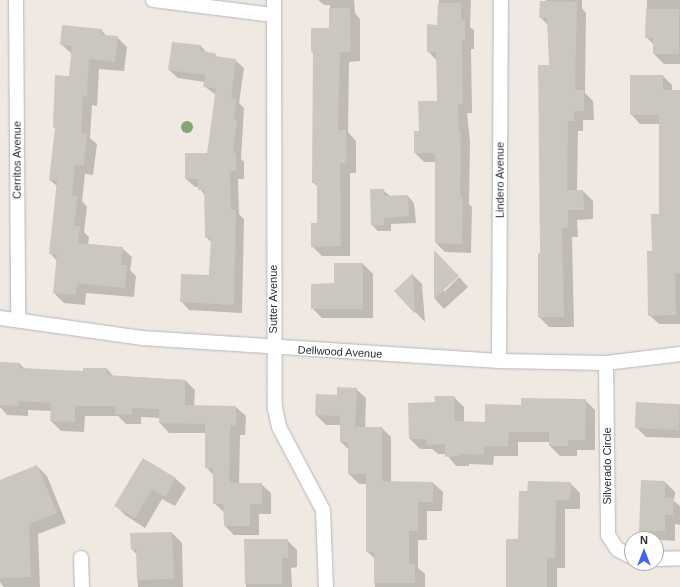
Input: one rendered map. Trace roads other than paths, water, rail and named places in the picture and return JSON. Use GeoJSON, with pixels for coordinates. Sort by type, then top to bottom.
{"type":"FeatureCollection","features":[{"type":"Feature","properties":{"kind":"street","name":"Cerritos Avenue"},"geometry":{"type":"LineString","coordinates":[[16,0],[18,320]]}},
{"type":"Feature","properties":{"kind":"street"},"geometry":{"type":"LineString","coordinates":[[153,0],[274,15]]}},
{"type":"Feature","properties":{"kind":"street","name":"Sutter Avenue"},"geometry":{"type":"LineString","coordinates":[[274,0],[273,348],[275,408],[279,427],[323,510],[326,587]]}},
{"type":"Feature","properties":{"kind":"street","name":"Lindero Avenue"},"geometry":{"type":"LineString","coordinates":[[499,361],[501,0]]}},
{"type":"Feature","properties":{"kind":"street","name":"Dellwood Avenue"},"geometry":{"type":"LineString","coordinates":[[0,318],[142,338],[273,348],[499,361],[606,363],[680,354]]}},
{"type":"Feature","properties":{"kind":"street","name":"Silverado Circle"},"geometry":{"type":"LineString","coordinates":[[606,363],[608,534],[617,549],[624,553]]}},
{"type":"Feature","properties":{"kind":"street"},"geometry":{"type":"LineString","coordinates":[[82,558],[82,587]]}},
{"type":"Feature","properties":{"kind":"street"},"geometry":{"type":"LineString","coordinates":[[664,559],[680,558]]}}]}
